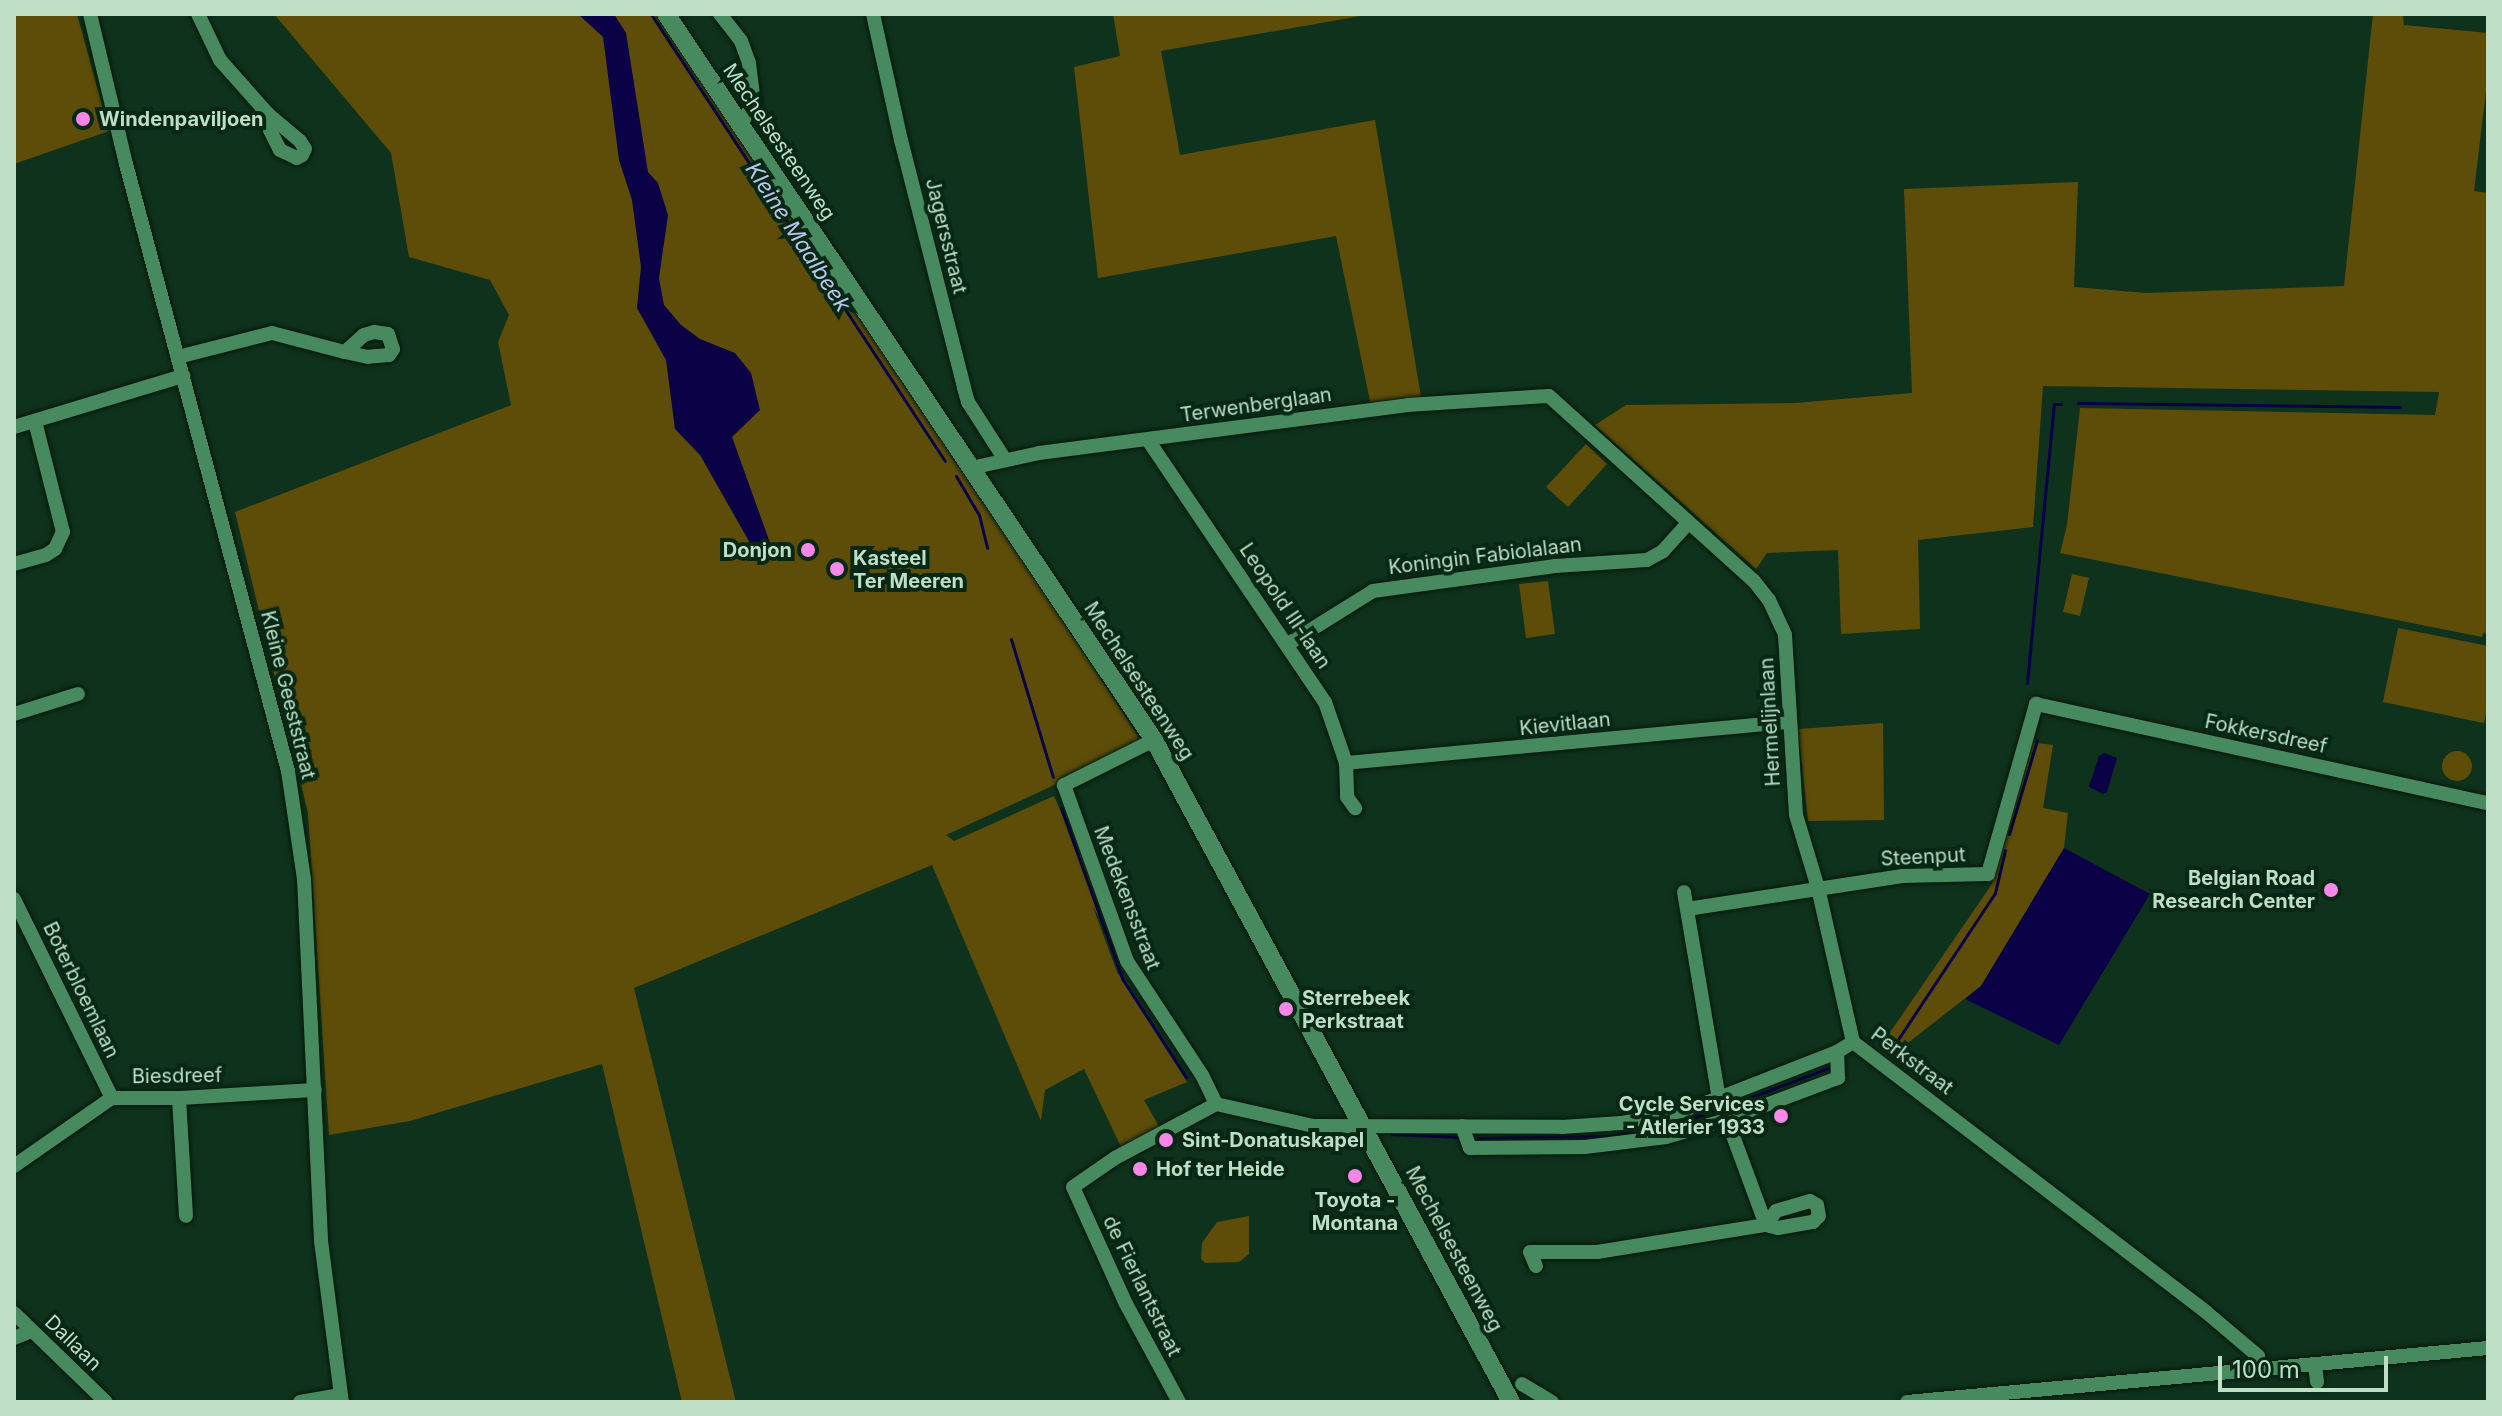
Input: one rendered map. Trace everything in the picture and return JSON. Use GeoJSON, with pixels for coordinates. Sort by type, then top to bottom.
{"type":"FeatureCollection","features":[{"type":"Feature","properties":{"kind":"main road","name":"Mechelsesteenweg"},"geometry":{"type":"LineString","coordinates":[[668,16],[1154,740],[1511,1402]]}},
{"type":"Feature","properties":{"kind":"main road"},"geometry":{"type":"LineString","coordinates":[[1492,1367],[1499,1392],[1497,1402]]}},
{"type":"Feature","properties":{"kind":"street","name":"Kleine Geeststraat"},"geometry":{"type":"LineString","coordinates":[[90,14],[288,771],[304,879],[321,1241],[341,1398]]}},
{"type":"Feature","properties":{"kind":"street"},"geometry":{"type":"LineString","coordinates":[[198,14],[220,60],[268,114]]}},
{"type":"Feature","properties":{"kind":"street"},"geometry":{"type":"LineString","coordinates":[[720,14],[741,41],[749,63],[754,103],[740,125]]}},
{"type":"Feature","properties":{"kind":"street","name":"Jagersstraat"},"geometry":{"type":"LineString","coordinates":[[873,14],[901,140],[968,402],[1004,458]]}},
{"type":"Feature","properties":{"kind":"street"},"geometry":{"type":"LineString","coordinates":[[178,357],[272,333],[345,352]]}},
{"type":"Feature","properties":{"kind":"street"},"geometry":{"type":"LineString","coordinates":[[14,427],[183,376]]}},
{"type":"Feature","properties":{"kind":"street","name":"Terwenberglaan"},"geometry":{"type":"LineString","coordinates":[[971,468],[1004,458],[1408,405],[1549,396]]}},
{"type":"Feature","properties":{"kind":"street","name":"Hermelijnlaan"},"geometry":{"type":"LineString","coordinates":[[1549,396],[1754,581],[1769,600],[1785,635],[1796,815],[1818,888],[1853,1042]]}},
{"type":"Feature","properties":{"kind":"street"},"geometry":{"type":"LineString","coordinates":[[14,564],[46,555],[55,549],[63,532],[35,421]]}},
{"type":"Feature","properties":{"kind":"street","name":"Leopold III-laan"},"geometry":{"type":"LineString","coordinates":[[1148,440],[1325,702],[1346,763],[1347,797],[1355,808]]}},
{"type":"Feature","properties":{"kind":"street","name":"Koningin Fabiolalaan"},"geometry":{"type":"LineString","coordinates":[[1288,644],[1373,591],[1555,566],[1647,560],[1663,551],[1688,523]]}},
{"type":"Feature","properties":{"kind":"street"},"geometry":{"type":"LineString","coordinates":[[14,714],[78,694]]}},
{"type":"Feature","properties":{"kind":"street","name":"Fokkersdreef"},"geometry":{"type":"LineString","coordinates":[[2036,704],[2488,803]]}},
{"type":"Feature","properties":{"kind":"street","name":"Steenput"},"geometry":{"type":"LineString","coordinates":[[1687,909],[1902,876],[1988,874],[2036,704]]}},
{"type":"Feature","properties":{"kind":"street","name":"Kievitlaan"},"geometry":{"type":"LineString","coordinates":[[1346,763],[1788,722]]}},
{"type":"Feature","properties":{"kind":"street","name":"Medekensstraat"},"geometry":{"type":"LineString","coordinates":[[1154,740],[1064,785],[1127,961],[1202,1075],[1216,1104]]}},
{"type":"Feature","properties":{"kind":"street"},"geometry":{"type":"LineString","coordinates":[[1536,1266],[1530,1252],[1597,1252],[1766,1225],[1719,1098],[1684,892]]}},
{"type":"Feature","properties":{"kind":"street","name":"Boterbloemlaan"},"geometry":{"type":"LineString","coordinates":[[14,899],[112,1098]]}},
{"type":"Feature","properties":{"kind":"street","name":"Perkstraat"},"geometry":{"type":"LineString","coordinates":[[1216,1104],[1306,1125],[1608,1125],[1681,1111],[1837,1052],[1853,1042],[2206,1312],[2258,1356],[2261,1370]]}},
{"type":"Feature","properties":{"kind":"street"},"geometry":{"type":"LineString","coordinates":[[1462,1126],[1470,1148],[1562,1148],[1666,1137],[1726,1120],[1838,1078],[1837,1052]]}},
{"type":"Feature","properties":{"kind":"street","name":"Biesdreef"},"geometry":{"type":"LineString","coordinates":[[14,1166],[112,1098],[179,1098],[315,1090]]}},
{"type":"Feature","properties":{"kind":"street"},"geometry":{"type":"LineString","coordinates":[[179,1098],[186,1216]]}},
{"type":"Feature","properties":{"kind":"street","name":"de Fierlantstraat"},"geometry":{"type":"LineString","coordinates":[[1179,1402],[1126,1304],[1073,1187],[1115,1158],[1216,1104]]}},
{"type":"Feature","properties":{"kind":"street","name":"Dallaan"},"geometry":{"type":"LineString","coordinates":[[14,1313],[106,1402]]}},
{"type":"Feature","properties":{"kind":"street"},"geometry":{"type":"LineString","coordinates":[[14,1338],[31,1331]]}},
{"type":"Feature","properties":{"kind":"street"},"geometry":{"type":"LineString","coordinates":[[1907,1402],[1968,1399],[2488,1348]]}},
{"type":"Feature","properties":{"kind":"street"},"geometry":{"type":"LineString","coordinates":[[2315,1365],[2317,1382]]}},
{"type":"Feature","properties":{"kind":"street"},"geometry":{"type":"LineString","coordinates":[[1522,1384],[1552,1402]]}},
{"type":"Feature","properties":{"kind":"street"},"geometry":{"type":"LineString","coordinates":[[300,1402],[341,1398]]}},
{"type":"Feature","properties":{"kind":"shaded area"},"geometry":{"type":"Polygon","coordinates":[[[14,14],[77,14],[109,131],[14,164],[14,14]]]}},
{"type":"Feature","properties":{"kind":"shaded area"},"geometry":{"type":"Polygon","coordinates":[[[274,14],[661,14],[891,357],[1143,744],[946,835],[954,841],[1054,796],[1085,866],[1103,923],[1093,907],[1117,972],[1187,1082],[1144,1100],[1160,1128],[1122,1149],[1084,1069],[1045,1090],[1041,1121],[932,865],[634,988],[736,1402],[682,1402],[602,1064],[410,1121],[329,1135],[308,813],[235,512],[511,405],[498,342],[509,315],[490,280],[409,257],[391,153],[274,14]]]}},
{"type":"Feature","properties":{"kind":"shaded area"},"geometry":{"type":"Polygon","coordinates":[[[578,14],[614,14],[626,33],[648,172],[658,183],[668,215],[659,278],[664,305],[681,325],[700,339],[735,353],[751,373],[760,410],[732,437],[773,551],[754,550],[700,455],[675,429],[666,360],[637,308],[641,267],[632,200],[619,160],[603,37],[578,14]]]}},
{"type":"Feature","properties":{"kind":"shaded area"},"geometry":{"type":"Polygon","coordinates":[[[1113,14],[1372,14],[1161,51],[1180,155],[1375,120],[1421,397],[1371,406],[1336,236],[1098,278],[1074,67],[1120,56],[1113,14]]]}},
{"type":"Feature","properties":{"kind":"shaded area"},"geometry":{"type":"Polygon","coordinates":[[[2373,14],[2403,14],[2404,30],[2404,25],[2488,33],[2488,75],[2474,191],[2488,193],[2488,634],[2483,633],[2482,637],[2060,553],[2067,525],[2080,408],[2435,415],[2439,392],[2043,386],[2033,527],[1918,540],[1920,629],[1841,634],[1838,550],[1767,553],[1756,569],[1595,425],[1626,405],[1795,403],[1912,393],[1904,189],[2078,182],[2074,287],[2146,293],[2344,286],[2373,14]]]}},
{"type":"Feature","properties":{"kind":"shaded area"},"geometry":{"type":"Polygon","coordinates":[[[1586,444],[1607,464],[1568,507],[1546,487],[1586,444]]]}},
{"type":"Feature","properties":{"kind":"shaded area"},"geometry":{"type":"Polygon","coordinates":[[[2072,574],[2089,578],[2080,616],[2063,612],[2072,574]]]}},
{"type":"Feature","properties":{"kind":"shaded area"},"geometry":{"type":"Polygon","coordinates":[[[1548,581],[1555,634],[1526,638],[1519,584],[1548,581]]]}},
{"type":"Feature","properties":{"kind":"shaded area"},"geometry":{"type":"Polygon","coordinates":[[[2398,628],[2488,646],[2488,703],[2484,723],[2383,702],[2398,628]]]}},
{"type":"Feature","properties":{"kind":"shaded area"},"geometry":{"type":"Polygon","coordinates":[[[1883,723],[1884,820],[1808,821],[1798,729],[1883,723]]]}},
{"type":"Feature","properties":{"kind":"shaded area"},"geometry":{"type":"Polygon","coordinates":[[[2030,742],[2053,745],[2043,808],[2068,813],[2064,848],[1981,986],[1891,1056],[1880,1047],[1992,884],[2030,742]]]}},
{"type":"Feature","properties":{"kind":"shaded area"},"geometry":{"type":"Polygon","coordinates":[[[2457,751],[2468,755],[2472,766],[2468,777],[2457,781],[2446,777],[2442,766],[2446,755],[2457,751]]]}},
{"type":"Feature","properties":{"kind":"shaded area"},"geometry":{"type":"Polygon","coordinates":[[[2104,753],[2117,758],[2107,792],[2103,794],[2089,787],[2099,756],[2104,753]]]}},
{"type":"Feature","properties":{"kind":"shaded area"},"geometry":{"type":"Polygon","coordinates":[[[2064,848],[2150,894],[2059,1045],[1965,999],[1981,986],[2064,848]]]}},
{"type":"Feature","properties":{"kind":"shaded area"},"geometry":{"type":"Polygon","coordinates":[[[1249,1216],[1249,1254],[1239,1262],[1205,1263],[1201,1259],[1202,1243],[1217,1222],[1249,1216]]]}},
{"type":"Feature","properties":{"kind":"waterway","name":"Kleine Maalbeek"},"geometry":{"type":"LineString","coordinates":[[651,14],[945,461]]}},
{"type":"Feature","properties":{"kind":"waterway"},"geometry":{"type":"LineString","coordinates":[[2078,403],[2400,407]]}},
{"type":"Feature","properties":{"kind":"waterway"},"geometry":{"type":"LineString","coordinates":[[2027,683],[2054,404],[2061,404]]}},
{"type":"Feature","properties":{"kind":"waterway","name":"Kleine Maalbeek"},"geometry":{"type":"LineString","coordinates":[[956,476],[979,515],[987,548]]}},
{"type":"Feature","properties":{"kind":"waterway"},"geometry":{"type":"LineString","coordinates":[[1011,639],[1053,777]]}},
{"type":"Feature","properties":{"kind":"waterway"},"geometry":{"type":"LineString","coordinates":[[2009,834],[2037,740]]}},
{"type":"Feature","properties":{"kind":"waterway"},"geometry":{"type":"LineString","coordinates":[[1061,808],[1123,980],[1186,1077]]}},
{"type":"Feature","properties":{"kind":"waterway"},"geometry":{"type":"LineString","coordinates":[[1893,1047],[1995,893],[2005,850]]}},
{"type":"Feature","properties":{"kind":"waterway"},"geometry":{"type":"LineString","coordinates":[[1731,1105],[1833,1066]]}},
{"type":"Feature","properties":{"kind":"waterway"},"geometry":{"type":"LineString","coordinates":[[1478,1138],[1610,1136],[1669,1125],[1717,1110]]}},
{"type":"Feature","properties":{"kind":"waterway"},"geometry":{"type":"LineString","coordinates":[[1392,1134],[1460,1137]]}},
{"type":"Feature","properties":{"kind":"place","name":"Windenpaviljoen"},"geometry":{"type":"Point","coordinates":[83,119]}},
{"type":"Feature","properties":{"kind":"place","name":"Donjon"},"geometry":{"type":"Point","coordinates":[808,550]}},
{"type":"Feature","properties":{"kind":"place","name":"Kasteel Ter Meeren"},"geometry":{"type":"Point","coordinates":[837,569]}},
{"type":"Feature","properties":{"kind":"place","name":"Belgian Road Research Center"},"geometry":{"type":"Point","coordinates":[2331,890]}},
{"type":"Feature","properties":{"kind":"place","name":"Sterrebeek Perkstraat"},"geometry":{"type":"Point","coordinates":[1286,1009]}},
{"type":"Feature","properties":{"kind":"place","name":"Cycle Services - Atlerier 1933"},"geometry":{"type":"Point","coordinates":[1781,1116]}},
{"type":"Feature","properties":{"kind":"place","name":"Sint-Donatuskapel"},"geometry":{"type":"Point","coordinates":[1166,1140]}},
{"type":"Feature","properties":{"kind":"place","name":"Hof ter Heide"},"geometry":{"type":"Point","coordinates":[1140,1169]}},
{"type":"Feature","properties":{"kind":"place","name":"Toyota - Montana"},"geometry":{"type":"Point","coordinates":[1355,1176]}}]}
